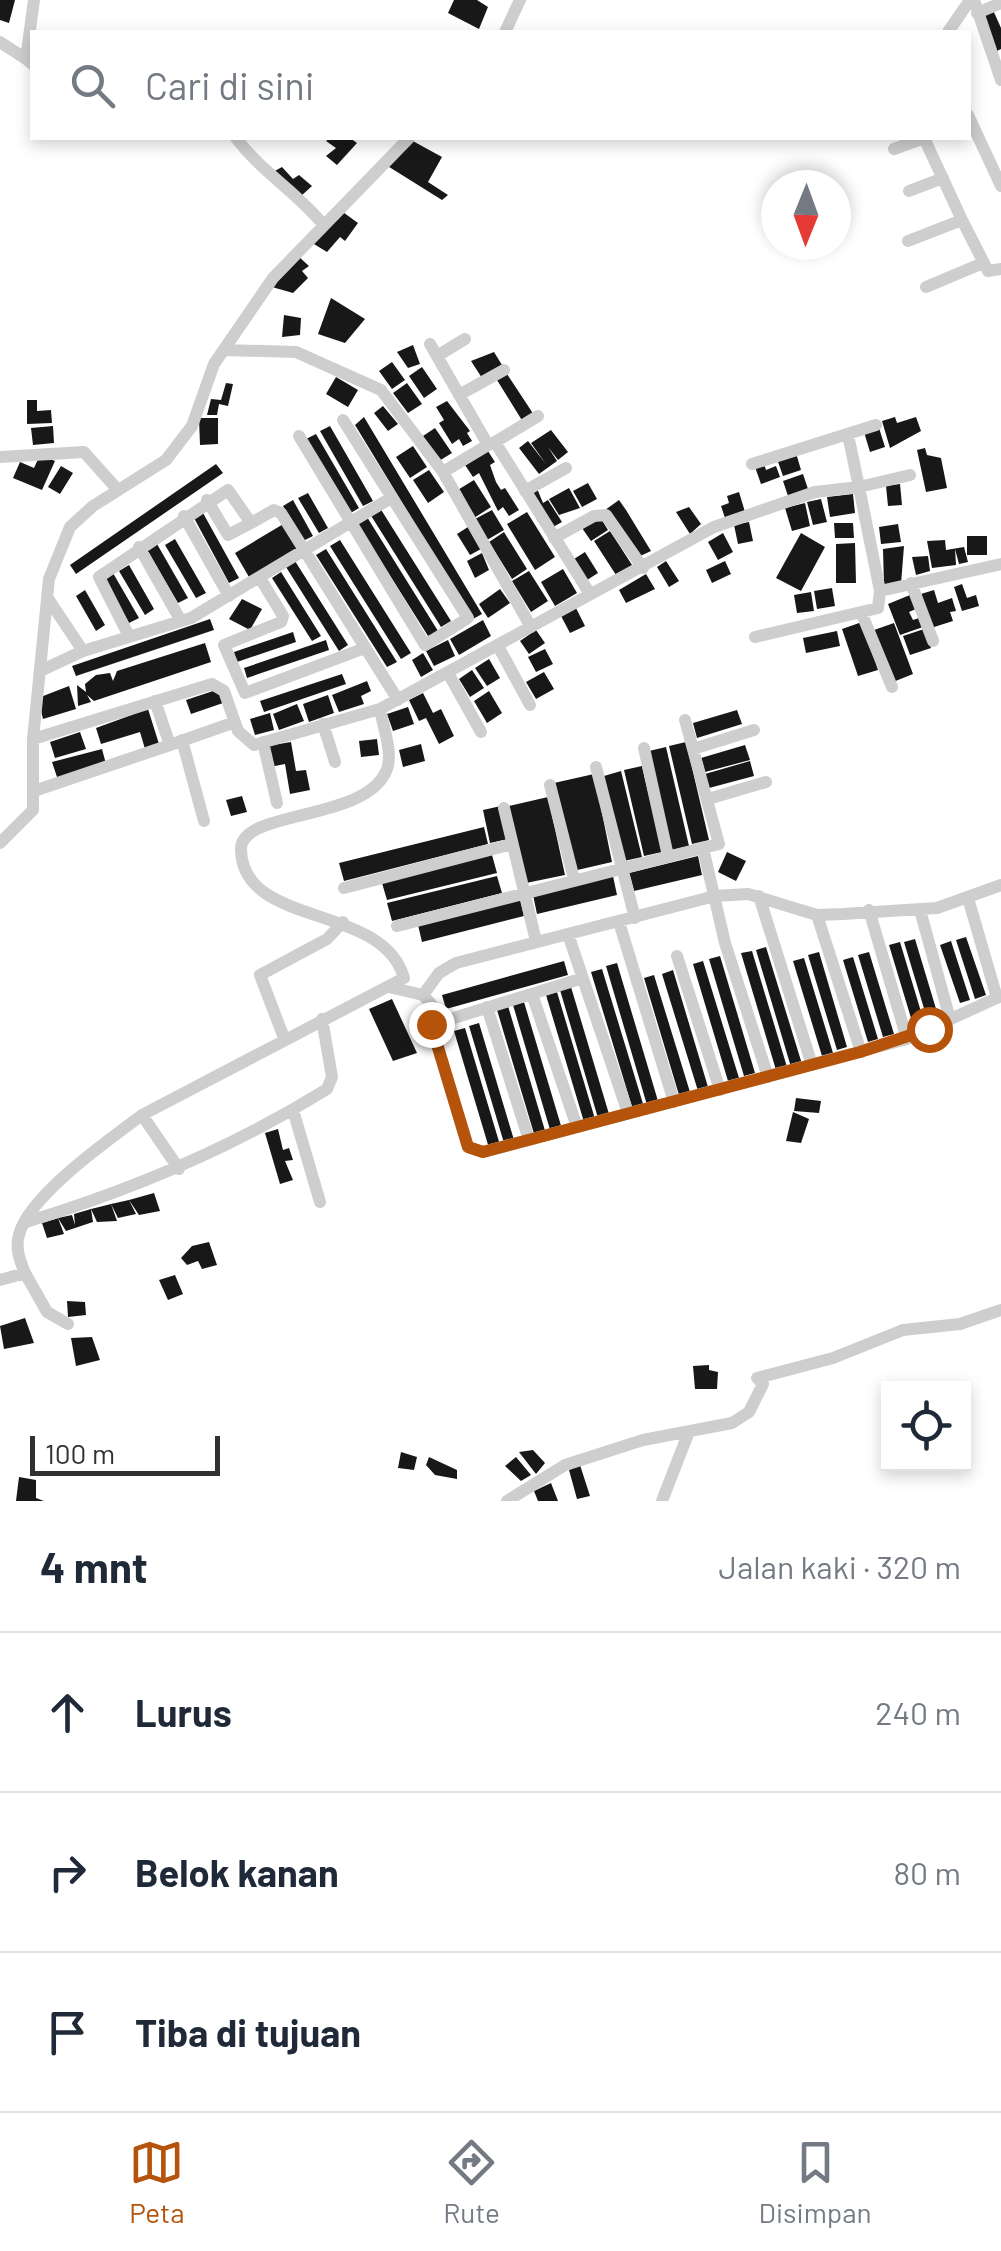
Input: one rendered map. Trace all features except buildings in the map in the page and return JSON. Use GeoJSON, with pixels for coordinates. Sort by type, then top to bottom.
{"type":"FeatureCollection","features":[{"type":"Feature","properties":{"kind":"street"},"geometry":{"type":"LineString","coordinates":[[32,30],[34,0]]}},
{"type":"Feature","properties":{"kind":"street"},"geometry":{"type":"LineString","coordinates":[[506,30],[520,0]]}},
{"type":"Feature","properties":{"kind":"street"},"geometry":{"type":"LineString","coordinates":[[950,30],[974,4],[1001,3]]}},
{"type":"Feature","properties":{"kind":"street"},"geometry":{"type":"LineString","coordinates":[[974,4],[996,55],[1001,80]]}},
{"type":"Feature","properties":{"kind":"street"},"geometry":{"type":"LineString","coordinates":[[0,42],[29,62]]}},
{"type":"Feature","properties":{"kind":"street"},"geometry":{"type":"LineString","coordinates":[[971,121],[1001,186]]}},
{"type":"Feature","properties":{"kind":"street"},"geometry":{"type":"LineString","coordinates":[[238,140],[254,161],[296,194],[322,223]]}},
{"type":"Feature","properties":{"kind":"street"},"geometry":{"type":"LineString","coordinates":[[0,844],[32,814],[33,739],[48,600],[56,553],[70,527],[118,489],[166,460],[192,426],[214,364],[273,278],[322,223],[407,140]]}},
{"type":"Feature","properties":{"kind":"street"},"geometry":{"type":"LineString","coordinates":[[894,149],[919,140]]}},
{"type":"Feature","properties":{"kind":"street"},"geometry":{"type":"LineString","coordinates":[[925,140],[984,263],[990,273],[1000,273]]}},
{"type":"Feature","properties":{"kind":"street"},"geometry":{"type":"LineString","coordinates":[[908,191],[942,178]]}},
{"type":"Feature","properties":{"kind":"street"},"geometry":{"type":"LineString","coordinates":[[908,241],[962,220]]}},
{"type":"Feature","properties":{"kind":"street"},"geometry":{"type":"LineString","coordinates":[[926,287],[984,263]]}},
{"type":"Feature","properties":{"kind":"street"},"geometry":{"type":"LineString","coordinates":[[465,338],[434,350],[459,395],[590,594]]}},
{"type":"Feature","properties":{"kind":"street"},"geometry":{"type":"LineString","coordinates":[[224,350],[296,352],[381,390],[442,472],[531,627]]}},
{"type":"Feature","properties":{"kind":"street"},"geometry":{"type":"LineString","coordinates":[[459,395],[504,370]]}},
{"type":"Feature","properties":{"kind":"street"},"geometry":{"type":"LineString","coordinates":[[442,472],[538,416]]}},
{"type":"Feature","properties":{"kind":"street"},"geometry":{"type":"LineString","coordinates":[[299,436],[348,524],[425,645],[468,618],[342,420]]}},
{"type":"Feature","properties":{"kind":"street"},"geometry":{"type":"LineString","coordinates":[[752,464],[876,425]]}},
{"type":"Feature","properties":{"kind":"street"},"geometry":{"type":"LineString","coordinates":[[754,637],[878,608],[880,591],[848,434]]}},
{"type":"Feature","properties":{"kind":"street"},"geometry":{"type":"LineString","coordinates":[[0,457],[84,452],[118,489]]}},
{"type":"Feature","properties":{"kind":"street"},"geometry":{"type":"LineString","coordinates":[[525,491],[566,468]]}},
{"type":"Feature","properties":{"kind":"street"},"geometry":{"type":"LineString","coordinates":[[33,739],[216,685],[226,696],[247,743],[380,710],[714,527],[815,492],[910,475]]}},
{"type":"Feature","properties":{"kind":"street"},"geometry":{"type":"LineString","coordinates":[[129,636],[99,577],[207,500],[231,490],[251,524]]}},
{"type":"Feature","properties":{"kind":"street"},"geometry":{"type":"LineString","coordinates":[[40,671],[82,650],[180,621],[260,578],[391,498]]}},
{"type":"Feature","properties":{"kind":"street"},"geometry":{"type":"LineString","coordinates":[[207,500],[228,535],[278,510],[398,700]]}},
{"type":"Feature","properties":{"kind":"street"},"geometry":{"type":"LineString","coordinates":[[184,516],[229,596]]}},
{"type":"Feature","properties":{"kind":"street"},"geometry":{"type":"LineString","coordinates":[[554,538],[594,516],[606,516],[643,568]]}},
{"type":"Feature","properties":{"kind":"street"},"geometry":{"type":"LineString","coordinates":[[139,547],[180,621]]}},
{"type":"Feature","properties":{"kind":"street"},"geometry":{"type":"LineString","coordinates":[[880,591],[1001,564]]}},
{"type":"Feature","properties":{"kind":"street"},"geometry":{"type":"LineString","coordinates":[[260,578],[283,616],[282,622],[224,645],[245,693],[365,648]]}},
{"type":"Feature","properties":{"kind":"street"},"geometry":{"type":"LineString","coordinates":[[911,584],[934,641]]}},
{"type":"Feature","properties":{"kind":"street"},"geometry":{"type":"LineString","coordinates":[[48,600],[82,650]]}},
{"type":"Feature","properties":{"kind":"street"},"geometry":{"type":"LineString","coordinates":[[861,612],[892,687]]}},
{"type":"Feature","properties":{"kind":"street"},"geometry":{"type":"LineString","coordinates":[[498,646],[530,705]]}},
{"type":"Feature","properties":{"kind":"street"},"geometry":{"type":"LineString","coordinates":[[448,672],[481,732]]}},
{"type":"Feature","properties":{"kind":"street"},"geometry":{"type":"LineString","coordinates":[[155,701],[176,742],[204,821]]}},
{"type":"Feature","properties":{"kind":"street"},"geometry":{"type":"LineString","coordinates":[[68,1324],[47,1312],[25,1273],[18,1246],[24,1223],[68,1176],[142,1115],[402,980],[402,972],[381,949],[343,922],[258,891],[246,874],[242,844],[254,828],[316,816],[372,788],[388,768],[380,710]]}},
{"type":"Feature","properties":{"kind":"street"},"geometry":{"type":"LineString","coordinates":[[397,926],[524,890],[719,844],[685,720]]}},
{"type":"Feature","properties":{"kind":"street"},"geometry":{"type":"LineString","coordinates":[[34,791],[235,722]]}},
{"type":"Feature","properties":{"kind":"street"},"geometry":{"type":"LineString","coordinates":[[323,724],[335,762]]}},
{"type":"Feature","properties":{"kind":"street"},"geometry":{"type":"LineString","coordinates":[[693,749],[754,730]]}},
{"type":"Feature","properties":{"kind":"street"},"geometry":{"type":"LineString","coordinates":[[263,742],[276,803]]}},
{"type":"Feature","properties":{"kind":"street"},"geometry":{"type":"LineString","coordinates":[[644,748],[668,856]]}},
{"type":"Feature","properties":{"kind":"street"},"geometry":{"type":"LineString","coordinates":[[596,767],[635,918]]}},
{"type":"Feature","properties":{"kind":"street"},"geometry":{"type":"LineString","coordinates":[[708,799],[766,782]]}},
{"type":"Feature","properties":{"kind":"street"},"geometry":{"type":"LineString","coordinates":[[550,786],[574,878]]}},
{"type":"Feature","properties":{"kind":"street"},"geometry":{"type":"LineString","coordinates":[[504,808],[536,942]]}},
{"type":"Feature","properties":{"kind":"street"},"geometry":{"type":"LineString","coordinates":[[344,888],[512,844]]}},
{"type":"Feature","properties":{"kind":"street"},"geometry":{"type":"LineString","coordinates":[[703,848],[768,1077]]}},
{"type":"Feature","properties":{"kind":"street"},"geometry":{"type":"LineString","coordinates":[[423,995],[439,973],[456,963],[715,896],[759,896],[817,915],[920,910],[1001,886]]}},
{"type":"Feature","properties":{"kind":"street"},"geometry":{"type":"LineString","coordinates":[[759,896],[812,1065]]}},
{"type":"Feature","properties":{"kind":"street"},"geometry":{"type":"LineString","coordinates":[[389,987],[423,995],[438,1013],[431,1024],[468,1147],[483,1152],[908,1039],[999,997],[968,898]]}},
{"type":"Feature","properties":{"kind":"street"},"geometry":{"type":"LineString","coordinates":[[869,910],[908,1039]]}},
{"type":"Feature","properties":{"kind":"street"},"geometry":{"type":"LineString","coordinates":[[920,910],[950,1019]]}},
{"type":"Feature","properties":{"kind":"street"},"geometry":{"type":"LineString","coordinates":[[817,915],[860,1052]]}},
{"type":"Feature","properties":{"kind":"street"},"geometry":{"type":"LineString","coordinates":[[284,1038],[260,975],[327,939],[343,922]]}},
{"type":"Feature","properties":{"kind":"street"},"geometry":{"type":"LineString","coordinates":[[619,922],[674,1102]]}},
{"type":"Feature","properties":{"kind":"street"},"geometry":{"type":"LineString","coordinates":[[568,934],[580,980],[628,1113]]}},
{"type":"Feature","properties":{"kind":"street"},"geometry":{"type":"LineString","coordinates":[[677,956],[720,1090]]}},
{"type":"Feature","properties":{"kind":"street"},"geometry":{"type":"LineString","coordinates":[[431,1024],[580,980]]}},
{"type":"Feature","properties":{"kind":"street"},"geometry":{"type":"LineString","coordinates":[[532,994],[577,1126]]}},
{"type":"Feature","properties":{"kind":"street"},"geometry":{"type":"LineString","coordinates":[[487,1007],[528,1140]]}},
{"type":"Feature","properties":{"kind":"street"},"geometry":{"type":"LineString","coordinates":[[24,1223],[126,1192],[294,1110],[327,1089],[332,1080],[322,1019]]}},
{"type":"Feature","properties":{"kind":"street"},"geometry":{"type":"LineString","coordinates":[[294,1110],[320,1202]]}},
{"type":"Feature","properties":{"kind":"street"},"geometry":{"type":"LineString","coordinates":[[142,1115],[179,1168]]}},
{"type":"Feature","properties":{"kind":"street"},"geometry":{"type":"LineString","coordinates":[[0,1280],[25,1273]]}},
{"type":"Feature","properties":{"kind":"street"},"geometry":{"type":"LineString","coordinates":[[507,1501],[565,1465],[643,1440],[721,1427],[749,1412],[762,1384],[757,1378],[795,1371],[903,1330],[960,1324],[1001,1310]]}},
{"type":"Feature","properties":{"kind":"street"},"geometry":{"type":"LineString","coordinates":[[662,1501],[688,1434]]}},
{"type":"Feature","properties":{"kind":"route"},"geometry":{"type":"LineString","coordinates":[[431,1024],[468,1147],[483,1152],[908,1039],[929,1029]]}}]}
